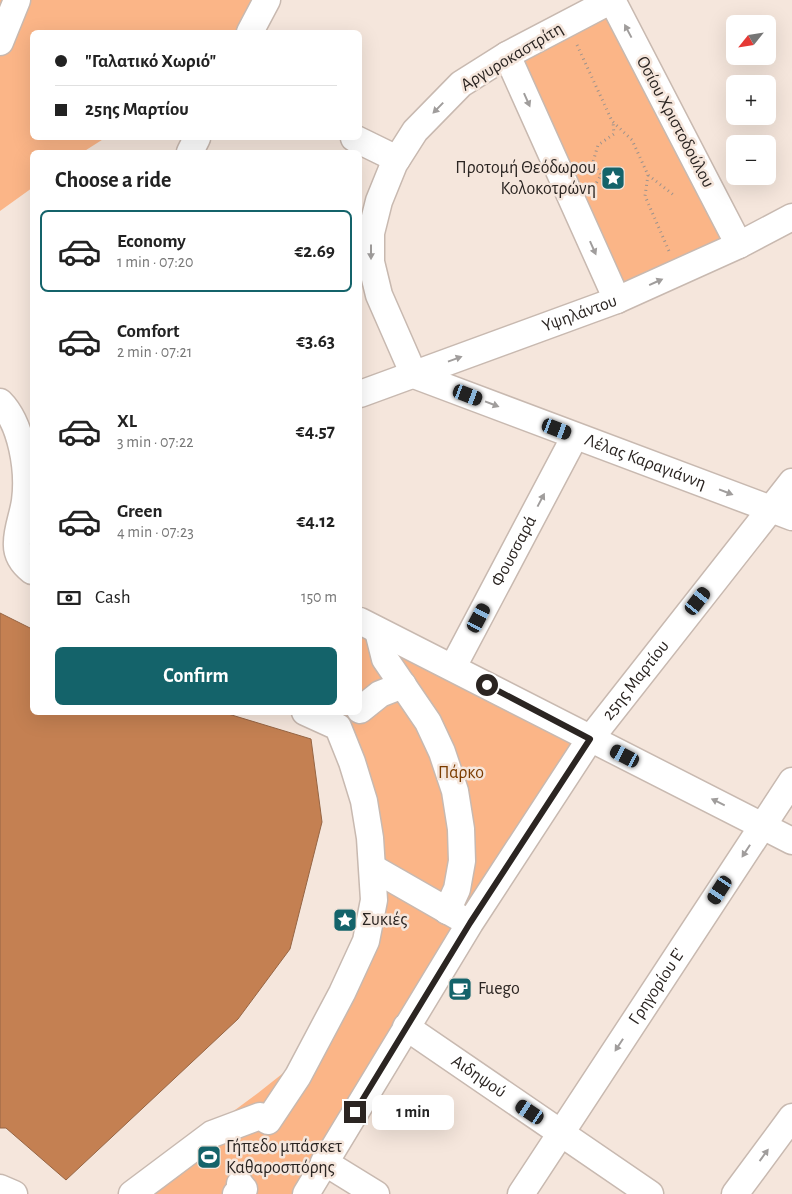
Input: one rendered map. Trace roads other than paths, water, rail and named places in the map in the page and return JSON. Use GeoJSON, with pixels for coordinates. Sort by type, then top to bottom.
{"type":"FeatureCollection","features":[{"type":"Feature","properties":{"kind":"street"},"geometry":{"type":"LineString","coordinates":[[0,42],[17,0]]}},
{"type":"Feature","properties":{"kind":"street"},"geometry":{"type":"LineString","coordinates":[[251,30],[267,0]]}},
{"type":"Feature","properties":{"kind":"street","name":"Αργυροκαστρίτη"},"geometry":{"type":"LineString","coordinates":[[414,375],[379,295],[371,262],[371,233],[379,201],[397,159],[416,131],[461,84],[508,56],[612,0]]}},
{"type":"Feature","properties":{"kind":"street","name":"Οσίου Χριστοδούλου"},"geometry":{"type":"LineString","coordinates":[[612,0],[739,245]]}},
{"type":"Feature","properties":{"kind":"street"},"geometry":{"type":"LineString","coordinates":[[508,56],[617,300]]}},
{"type":"Feature","properties":{"kind":"street"},"geometry":{"type":"LineString","coordinates":[[358,140],[397,159]]}},
{"type":"Feature","properties":{"kind":"street","name":"Υψηλάντου"},"geometry":{"type":"LineString","coordinates":[[362,393],[617,300],[739,245],[792,217]]}},
{"type":"Feature","properties":{"kind":"street","name":"Λέλας Καραγιάννη"},"geometry":{"type":"LineString","coordinates":[[414,375],[781,513]]}},
{"type":"Feature","properties":{"kind":"street"},"geometry":{"type":"LineString","coordinates":[[0,402],[4,406],[20,438],[26,469],[26,499],[16,544],[22,563],[30,569]]}},
{"type":"Feature","properties":{"kind":"street","name":"Φουσσαρά"},"geometry":{"type":"LineString","coordinates":[[453,667],[575,436]]}},
{"type":"Feature","properties":{"kind":"street","name":"25ης Μαρτίου"},"geometry":{"type":"LineString","coordinates":[[306,1194],[406,1027],[458,917],[590,739],[781,513],[792,482]]}},
{"type":"Feature","properties":{"kind":"street"},"geometry":{"type":"LineString","coordinates":[[369,626],[453,667],[792,841]]}},
{"type":"Feature","properties":{"kind":"street"},"geometry":{"type":"LineString","coordinates":[[369,626],[385,659],[428,722],[442,752],[455,791],[461,829],[462,861],[457,889],[458,917]]}},
{"type":"Feature","properties":{"kind":"street"},"geometry":{"type":"LineString","coordinates":[[362,708],[380,694],[403,685]]}},
{"type":"Feature","properties":{"kind":"street"},"geometry":{"type":"LineString","coordinates":[[132,1194],[212,1134],[260,1116],[268,1121],[298,1076],[342,993],[366,942],[374,900],[373,868],[364,801],[352,762],[347,720],[321,715]]}},
{"type":"Feature","properties":{"kind":"street","name":"Γρηγορίου Ε'"},"geometry":{"type":"LineString","coordinates":[[522,1194],[792,780]]}},
{"type":"Feature","properties":{"kind":"street"},"geometry":{"type":"LineString","coordinates":[[373,868],[458,917]]}},
{"type":"Feature","properties":{"kind":"street","name":"Αιδηψού"},"geometry":{"type":"LineString","coordinates":[[406,1027],[650,1194]]}},
{"type":"Feature","properties":{"kind":"street"},"geometry":{"type":"LineString","coordinates":[[735,1194],[792,1117]]}},
{"type":"Feature","properties":{"kind":"street"},"geometry":{"type":"LineString","coordinates":[[324,1162],[376,1194]]}},
{"type":"Feature","properties":{"kind":"street"},"geometry":{"type":"LineString","coordinates":[[0,1188],[14,1194]]}},
{"type":"Feature","properties":{"kind":"place","name":"Προτομή Θεόδωρου Κολοκοτρώνη"},"geometry":{"type":"Point","coordinates":[613,178]}},
{"type":"Feature","properties":{"kind":"place","name":"Συκιές"},"geometry":{"type":"Point","coordinates":[345,920]}},
{"type":"Feature","properties":{"kind":"place","name":"Fuego"},"geometry":{"type":"Point","coordinates":[460,989]}},
{"type":"Feature","properties":{"kind":"place","name":"Γήπεδο μπάσκετ Καθαροσπόρης"},"geometry":{"type":"Point","coordinates":[209,1157]}},
{"type":"Feature","properties":{"kind":"park label","name":"Πάρκο"},"geometry":{"type":"Point","coordinates":[461,773]}}]}
